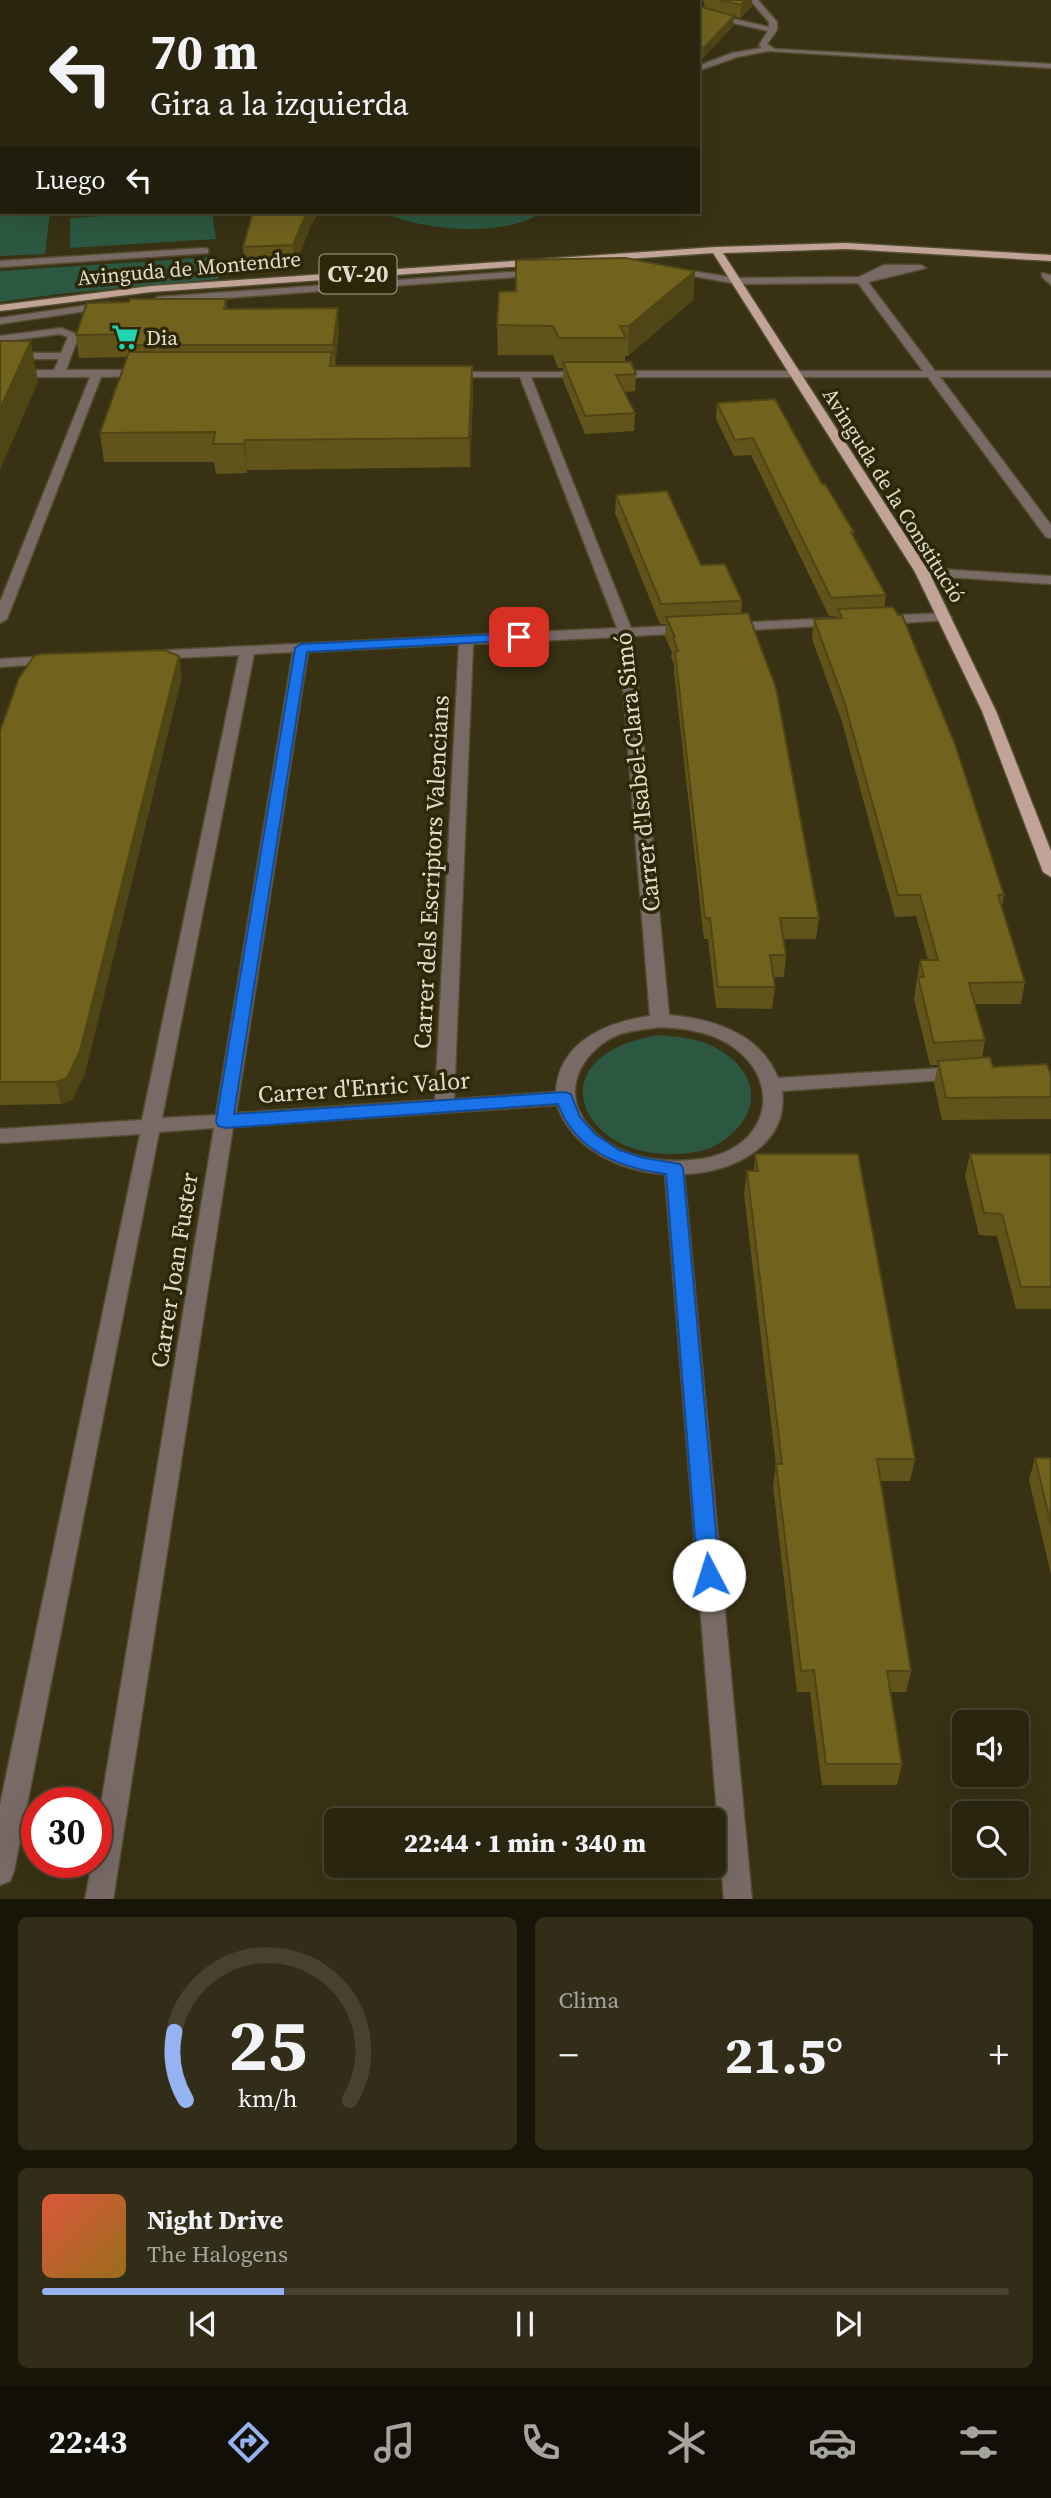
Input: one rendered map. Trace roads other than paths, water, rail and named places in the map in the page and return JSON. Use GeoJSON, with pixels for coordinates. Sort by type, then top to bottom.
{"type":"FeatureCollection","features":[{"type":"Feature","properties":{"kind":"main road","name":"CV-20"},"geometry":{"type":"LineString","coordinates":[[716,250],[846,246],[1051,258]]}},
{"type":"Feature","properties":{"kind":"main road","name":"Avinguda de la Constitució"},"geometry":{"type":"LineString","coordinates":[[716,250],[922,572],[989,711],[1051,872]]}},
{"type":"Feature","properties":{"kind":"main road","name":"Avinguda de Montendre"},"geometry":{"type":"LineString","coordinates":[[0,308],[151,289],[716,250]]}},
{"type":"Feature","properties":{"kind":"street"},"geometry":{"type":"LineString","coordinates":[[754,0],[773,22],[773,30],[763,45],[767,49]]}},
{"type":"Feature","properties":{"kind":"street"},"geometry":{"type":"LineString","coordinates":[[700,13],[773,30]]}},
{"type":"Feature","properties":{"kind":"street"},"geometry":{"type":"LineString","coordinates":[[700,68],[736,55],[767,49],[796,53],[919,57],[1051,66]]}},
{"type":"Feature","properties":{"kind":"street"},"geometry":{"type":"LineString","coordinates":[[0,264],[204,251]]}},
{"type":"Feature","properties":{"kind":"street","name":"Avinguda de Montendre"},"geometry":{"type":"LineString","coordinates":[[0,321],[76,309],[210,297],[620,267],[652,268],[737,281]]}},
{"type":"Feature","properties":{"kind":"street"},"geometry":{"type":"LineString","coordinates":[[737,281],[861,280],[1051,534]]}},
{"type":"Feature","properties":{"kind":"street"},"geometry":{"type":"LineString","coordinates":[[156,312],[208,307],[210,297]]}},
{"type":"Feature","properties":{"kind":"street"},"geometry":{"type":"LineString","coordinates":[[76,309],[78,320],[117,316]]}},
{"type":"Feature","properties":{"kind":"street"},"geometry":{"type":"LineString","coordinates":[[68,333],[78,325]]}},
{"type":"Feature","properties":{"kind":"street"},"geometry":{"type":"LineString","coordinates":[[0,339],[61,331],[74,335],[59,373]]}},
{"type":"Feature","properties":{"kind":"street"},"geometry":{"type":"LineString","coordinates":[[0,356],[66,356]]}},
{"type":"Feature","properties":{"kind":"street"},"geometry":{"type":"LineString","coordinates":[[0,620],[97,373]]}},
{"type":"Feature","properties":{"kind":"street"},"geometry":{"type":"LineString","coordinates":[[0,374],[152,373]]}},
{"type":"Feature","properties":{"kind":"street"},"geometry":{"type":"LineString","coordinates":[[441,373],[795,374]]}},
{"type":"Feature","properties":{"kind":"street","name":"Carrer d'Isabel-Clara Simó"},"geometry":{"type":"LineString","coordinates":[[524,374],[626,632],[660,1021]]}},
{"type":"Feature","properties":{"kind":"street","name":"Avinguda de la Constitució"},"geometry":{"type":"LineString","coordinates":[[795,374],[1051,374]]}},
{"type":"Feature","properties":{"kind":"street"},"geometry":{"type":"LineString","coordinates":[[922,572],[1051,580]]}},
{"type":"Feature","properties":{"kind":"street"},"geometry":{"type":"LineString","coordinates":[[137,656],[945,617]]}},
{"type":"Feature","properties":{"kind":"street","name":"Carrer dels Escriptors Valencians"},"geometry":{"type":"LineString","coordinates":[[444,1106],[466,640]]}},
{"type":"Feature","properties":{"kind":"street","name":"Carrer Joan Fuster"},"geometry":{"type":"LineString","coordinates":[[99,1899],[301,648]]}},
{"type":"Feature","properties":{"kind":"street","name":"Carrer Joan Fuster"},"geometry":{"type":"LineString","coordinates":[[0,1871],[247,650]]}},
{"type":"Feature","properties":{"kind":"street"},"geometry":{"type":"LineString","coordinates":[[0,663],[69,659]]}},
{"type":"Feature","properties":{"kind":"street"},"geometry":{"type":"LineString","coordinates":[[660,1021],[691,1023],[720,1032],[736,1041],[763,1064],[774,1085],[774,1110],[763,1133],[741,1152],[710,1164],[674,1168],[642,1165],[589,1139],[572,1119],[565,1098],[566,1074],[579,1053],[600,1036],[629,1025],[660,1021]]}},
{"type":"Feature","properties":{"kind":"street"},"geometry":{"type":"LineString","coordinates":[[774,1085],[982,1071]]}},
{"type":"Feature","properties":{"kind":"street","name":"Carrer d'Enric Valor"},"geometry":{"type":"LineString","coordinates":[[0,1136],[565,1098]]}},
{"type":"Feature","properties":{"kind":"street"},"geometry":{"type":"LineString","coordinates":[[674,1168],[738,1899]]}},
{"type":"Feature","properties":{"kind":"place","name":"Dia"},"geometry":{"type":"Point","coordinates":[125,337]}}]}
